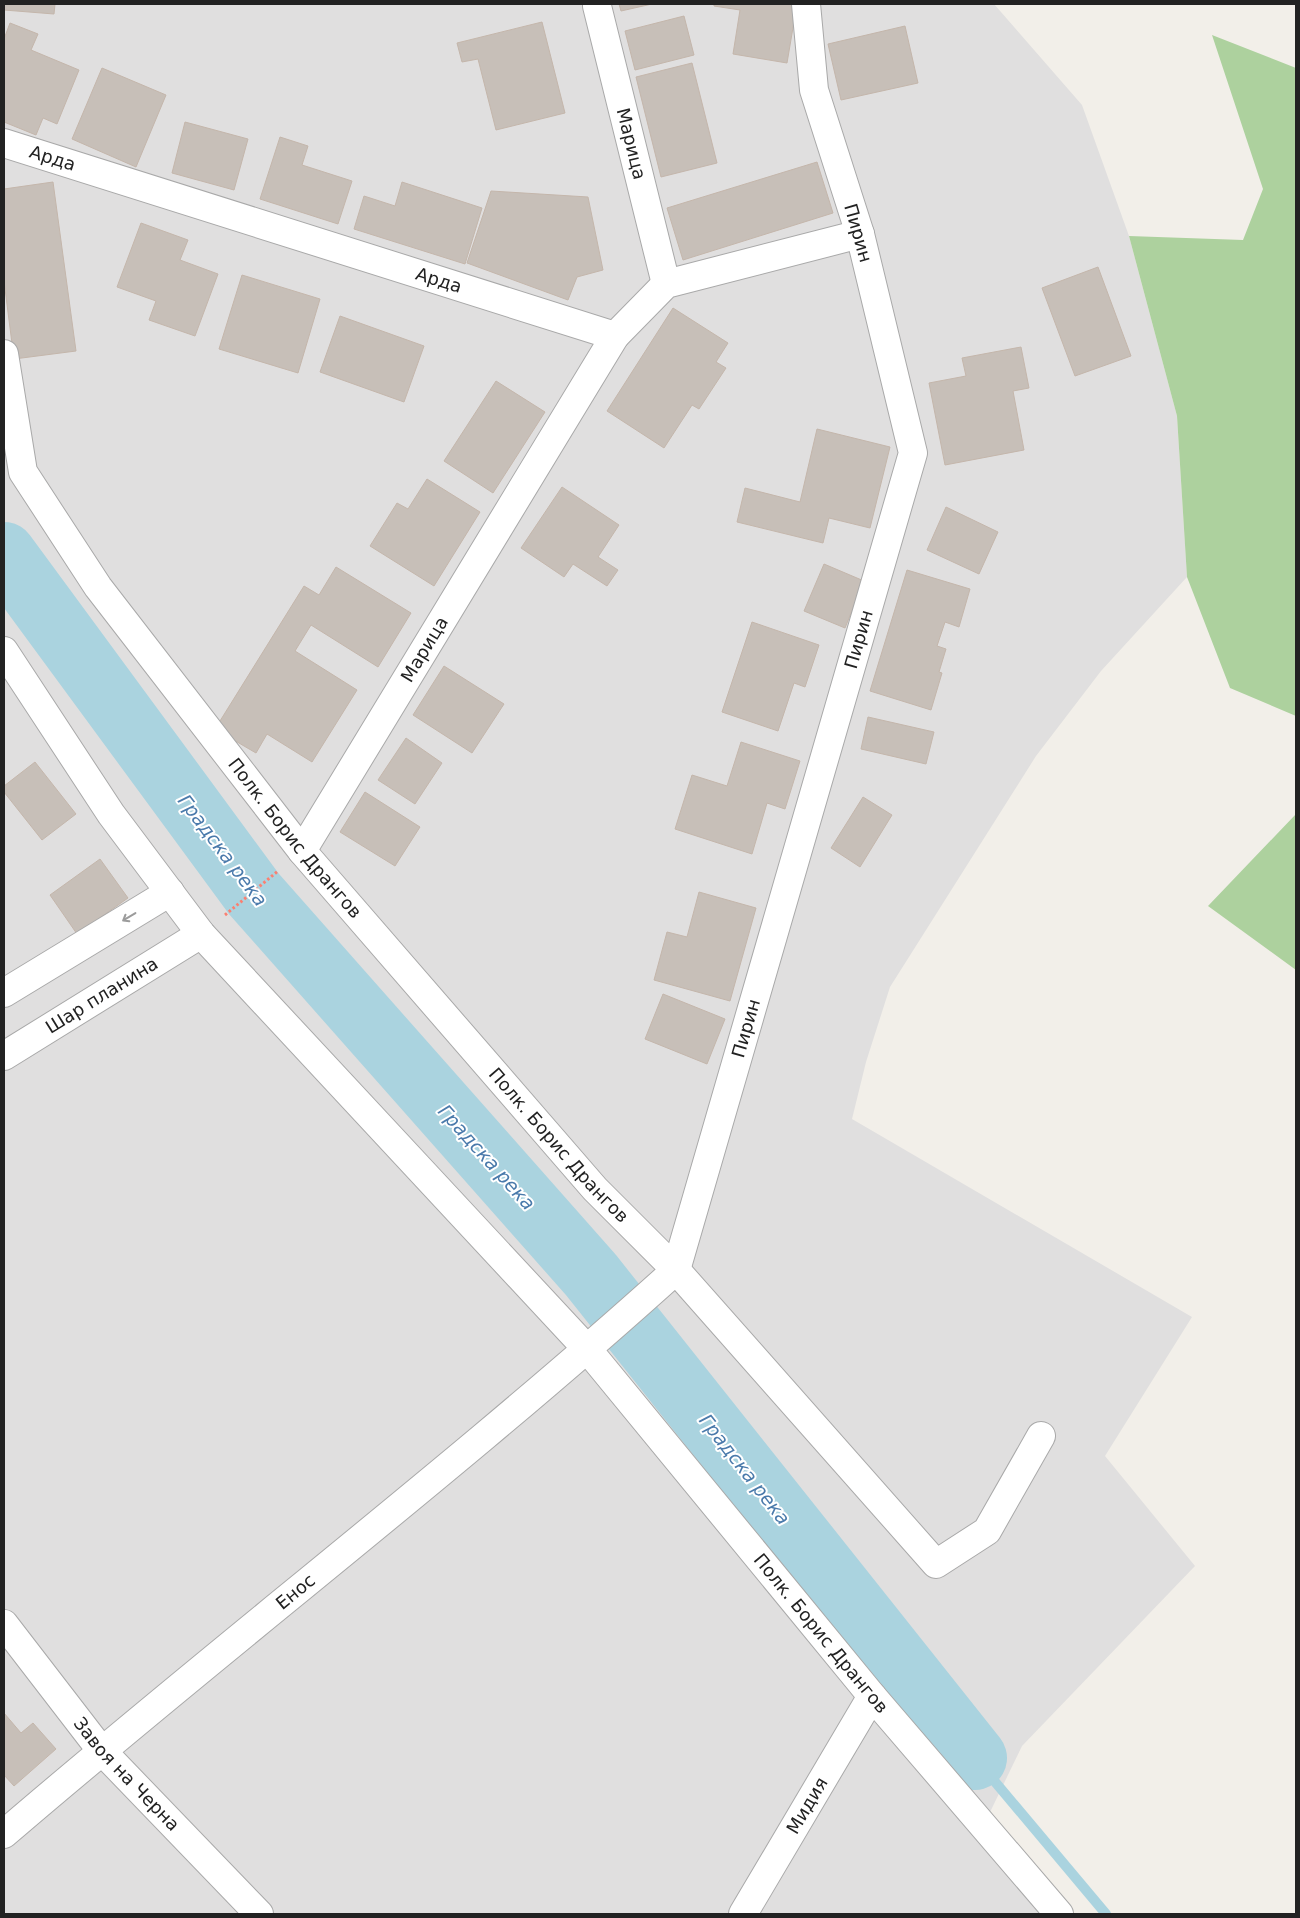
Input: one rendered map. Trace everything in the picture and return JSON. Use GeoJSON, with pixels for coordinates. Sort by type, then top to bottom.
{"type":"FeatureCollection","features":[{"type":"Feature","properties":{"kind":"street","name":"Пирин"},"geometry":{"type":"LineString","coordinates":[[676,1270],[913,453],[860,234],[814,90],[806,4]]}},
{"type":"Feature","properties":{"kind":"street","name":"Марица"},"geometry":{"type":"LineString","coordinates":[[597,6],[666,284]]}},
{"type":"Feature","properties":{"kind":"street","name":"Арда"},"geometry":{"type":"LineString","coordinates":[[4,143],[615,336]]}},
{"type":"Feature","properties":{"kind":"street"},"geometry":{"type":"LineString","coordinates":[[615,336],[666,284],[860,234]]}},
{"type":"Feature","properties":{"kind":"street","name":"Марица"},"geometry":{"type":"LineString","coordinates":[[302,851],[615,336]]}},
{"type":"Feature","properties":{"kind":"street","name":"Полк. Борис Дрангов"},"geometry":{"type":"LineString","coordinates":[[4,354],[23,472],[98,588],[302,851],[596,1189],[676,1270],[936,1564],[987,1531],[1041,1436]]}},
{"type":"Feature","properties":{"kind":"street","name":"Полк. Борис Дрангов"},"geometry":{"type":"LineString","coordinates":[[4,651],[111,814],[201,934],[588,1350],[872,1696],[1059,1914]]}},
{"type":"Feature","properties":{"kind":"street"},"geometry":{"type":"LineString","coordinates":[[4,993],[170,892]]}},
{"type":"Feature","properties":{"kind":"street","name":"Шар планина"},"geometry":{"type":"LineString","coordinates":[[4,1056],[201,934]]}},
{"type":"Feature","properties":{"kind":"street"},"geometry":{"type":"LineString","coordinates":[[588,1350],[676,1270]]}},
{"type":"Feature","properties":{"kind":"street","name":"Енос"},"geometry":{"type":"LineString","coordinates":[[4,1834],[101,1750],[588,1350]]}},
{"type":"Feature","properties":{"kind":"street","name":"Завоя на Черна"},"geometry":{"type":"LineString","coordinates":[[4,1624],[101,1750],[260,1914]]}},
{"type":"Feature","properties":{"kind":"street","name":"Мидия"},"geometry":{"type":"LineString","coordinates":[[743,1914],[872,1696]]}},
{"type":"Feature","properties":{"kind":"path"},"geometry":{"type":"LineString","coordinates":[[201,934],[302,851]]}},
{"type":"Feature","properties":{"kind":"shaded area"},"geometry":{"type":"Polygon","coordinates":[[[4,4],[994,4],[1082,105],[1129,236],[1177,416],[1187,577],[1101,671],[1036,756],[890,987],[866,1062],[852,1119],[1192,1317],[1105,1456],[1195,1566],[1022,1746],[978,1837],[1040,1914],[4,1914],[4,4]]]}},
{"type":"Feature","properties":{"kind":"green space"},"geometry":{"type":"Polygon","coordinates":[[[1212,35],[1296,68],[1296,716],[1230,688],[1187,577],[1177,416],[1129,236],[1243,240],[1263,189],[1212,35]]]}},
{"type":"Feature","properties":{"kind":"green space"},"geometry":{"type":"Polygon","coordinates":[[[1296,814],[1296,970],[1208,906],[1296,814]]]}},
{"type":"Feature","properties":{"kind":"building"},"geometry":{"type":"Polygon","coordinates":[[[4,4],[55,4],[54,14],[4,10],[4,4]]]}},
{"type":"Feature","properties":{"kind":"building"},"geometry":{"type":"Polygon","coordinates":[[[619,4],[652,4],[621,11],[619,4]]]}},
{"type":"Feature","properties":{"kind":"building"},"geometry":{"type":"Polygon","coordinates":[[[714,4],[797,4],[787,63],[733,54],[740,10],[714,6],[714,4]]]}},
{"type":"Feature","properties":{"kind":"building"},"geometry":{"type":"Polygon","coordinates":[[[684,16],[694,55],[635,70],[625,31],[684,16]]]}},
{"type":"Feature","properties":{"kind":"building"},"geometry":{"type":"Polygon","coordinates":[[[542,22],[565,113],[496,130],[478,59],[462,62],[457,43],[542,22]]]}},
{"type":"Feature","properties":{"kind":"building"},"geometry":{"type":"Polygon","coordinates":[[[10,23],[38,34],[31,50],[79,70],[57,124],[43,118],[36,135],[4,122],[4,39],[10,23]]]}},
{"type":"Feature","properties":{"kind":"building"},"geometry":{"type":"Polygon","coordinates":[[[905,26],[918,83],[841,100],[828,44],[905,26]]]}},
{"type":"Feature","properties":{"kind":"building"},"geometry":{"type":"Polygon","coordinates":[[[692,63],[717,163],[661,177],[636,77],[692,63]]]}},
{"type":"Feature","properties":{"kind":"building"},"geometry":{"type":"Polygon","coordinates":[[[102,68],[166,95],[136,167],[72,139],[102,68]]]}},
{"type":"Feature","properties":{"kind":"building"},"geometry":{"type":"Polygon","coordinates":[[[185,122],[248,139],[234,190],[172,173],[185,122]]]}},
{"type":"Feature","properties":{"kind":"building"},"geometry":{"type":"Polygon","coordinates":[[[280,137],[308,146],[302,165],[352,181],[338,224],[260,199],[280,137]]]}},
{"type":"Feature","properties":{"kind":"building"},"geometry":{"type":"Polygon","coordinates":[[[817,162],[833,213],[683,260],[667,208],[817,162]]]}},
{"type":"Feature","properties":{"kind":"building"},"geometry":{"type":"Polygon","coordinates":[[[53,182],[76,351],[14,359],[4,281],[4,189],[53,182]]]}},
{"type":"Feature","properties":{"kind":"building"},"geometry":{"type":"Polygon","coordinates":[[[402,182],[482,208],[465,264],[354,229],[364,196],[395,206],[402,182]]]}},
{"type":"Feature","properties":{"kind":"building"},"geometry":{"type":"Polygon","coordinates":[[[491,191],[588,197],[603,270],[577,277],[568,300],[467,263],[491,191]]]}},
{"type":"Feature","properties":{"kind":"building"},"geometry":{"type":"Polygon","coordinates":[[[141,223],[188,240],[180,260],[218,274],[195,336],[149,320],[156,301],[117,287],[141,223]]]}},
{"type":"Feature","properties":{"kind":"building"},"geometry":{"type":"Polygon","coordinates":[[[1098,267],[1131,356],[1075,376],[1042,288],[1098,267]]]}},
{"type":"Feature","properties":{"kind":"building"},"geometry":{"type":"Polygon","coordinates":[[[242,275],[320,299],[298,373],[219,349],[242,275]]]}},
{"type":"Feature","properties":{"kind":"building"},"geometry":{"type":"Polygon","coordinates":[[[673,308],[728,343],[716,362],[726,368],[699,409],[692,405],[664,448],[607,411],[673,308]]]}},
{"type":"Feature","properties":{"kind":"building"},"geometry":{"type":"Polygon","coordinates":[[[340,316],[424,346],[404,402],[320,372],[340,316]]]}},
{"type":"Feature","properties":{"kind":"building"},"geometry":{"type":"Polygon","coordinates":[[[1021,347],[1029,388],[1013,391],[1024,450],[945,465],[929,383],[966,376],[962,358],[1021,347]]]}},
{"type":"Feature","properties":{"kind":"building"},"geometry":{"type":"Polygon","coordinates":[[[496,381],[545,412],[493,493],[444,461],[496,381]]]}},
{"type":"Feature","properties":{"kind":"building"},"geometry":{"type":"Polygon","coordinates":[[[817,429],[890,447],[870,528],[829,518],[823,543],[737,522],[745,488],[800,502],[817,429]]]}},
{"type":"Feature","properties":{"kind":"building"},"geometry":{"type":"Polygon","coordinates":[[[427,479],[480,512],[434,586],[370,546],[397,503],[408,509],[427,479]]]}},
{"type":"Feature","properties":{"kind":"building"},"geometry":{"type":"Polygon","coordinates":[[[562,487],[619,525],[598,557],[618,570],[607,586],[573,564],[564,577],[521,548],[562,487]]]}},
{"type":"Feature","properties":{"kind":"building"},"geometry":{"type":"Polygon","coordinates":[[[946,507],[998,532],[979,574],[927,550],[946,507]]]}},
{"type":"Feature","properties":{"kind":"building"},"geometry":{"type":"Polygon","coordinates":[[[824,564],[864,581],[845,628],[804,611],[824,564]]]}},
{"type":"Feature","properties":{"kind":"building"},"geometry":{"type":"Polygon","coordinates":[[[336,567],[411,613],[378,667],[311,625],[295,651],[357,690],[312,762],[267,734],[256,753],[215,729],[304,586],[319,595],[336,567]]]}},
{"type":"Feature","properties":{"kind":"building"},"geometry":{"type":"Polygon","coordinates":[[[907,570],[970,589],[959,627],[945,622],[937,646],[946,649],[939,672],[942,673],[931,710],[870,691],[907,570]]]}},
{"type":"Feature","properties":{"kind":"building"},"geometry":{"type":"Polygon","coordinates":[[[752,622],[819,645],[805,687],[794,683],[778,731],[722,712],[752,622]]]}},
{"type":"Feature","properties":{"kind":"building"},"geometry":{"type":"Polygon","coordinates":[[[444,666],[504,704],[472,753],[413,715],[444,666]]]}},
{"type":"Feature","properties":{"kind":"building"},"geometry":{"type":"Polygon","coordinates":[[[868,717],[934,732],[926,764],[861,749],[868,717]]]}},
{"type":"Feature","properties":{"kind":"building"},"geometry":{"type":"Polygon","coordinates":[[[406,738],[442,763],[415,804],[378,780],[406,738]]]}},
{"type":"Feature","properties":{"kind":"building"},"geometry":{"type":"Polygon","coordinates":[[[741,742],[800,761],[785,809],[767,803],[752,854],[675,829],[692,775],[727,786],[741,742]]]}},
{"type":"Feature","properties":{"kind":"building"},"geometry":{"type":"Polygon","coordinates":[[[35,762],[76,814],[42,840],[4,792],[4,786],[35,762]]]}},
{"type":"Feature","properties":{"kind":"building"},"geometry":{"type":"Polygon","coordinates":[[[365,792],[420,827],[395,866],[340,832],[365,792]]]}},
{"type":"Feature","properties":{"kind":"building"},"geometry":{"type":"Polygon","coordinates":[[[863,797],[892,815],[860,867],[831,848],[863,797]]]}},
{"type":"Feature","properties":{"kind":"building"},"geometry":{"type":"Polygon","coordinates":[[[100,859],[128,898],[77,934],[50,895],[100,859]]]}},
{"type":"Feature","properties":{"kind":"building"},"geometry":{"type":"Polygon","coordinates":[[[699,892],[756,908],[730,1001],[654,980],[667,932],[687,937],[699,892]]]}},
{"type":"Feature","properties":{"kind":"building"},"geometry":{"type":"Polygon","coordinates":[[[663,994],[725,1019],[707,1064],[645,1039],[663,994]]]}},
{"type":"Feature","properties":{"kind":"building"},"geometry":{"type":"Polygon","coordinates":[[[4,1713],[21,1733],[33,1723],[56,1749],[14,1786],[4,1775],[4,1713]]]}},
{"type":"Feature","properties":{"kind":"waterway","name":"Градска река"},"geometry":{"type":"LineString","coordinates":[[4,554],[254,894],[591,1275],[975,1758]]}},
{"type":"Feature","properties":{"kind":"waterway"},"geometry":{"type":"LineString","coordinates":[[975,1758],[1106,1914]]}}]}
